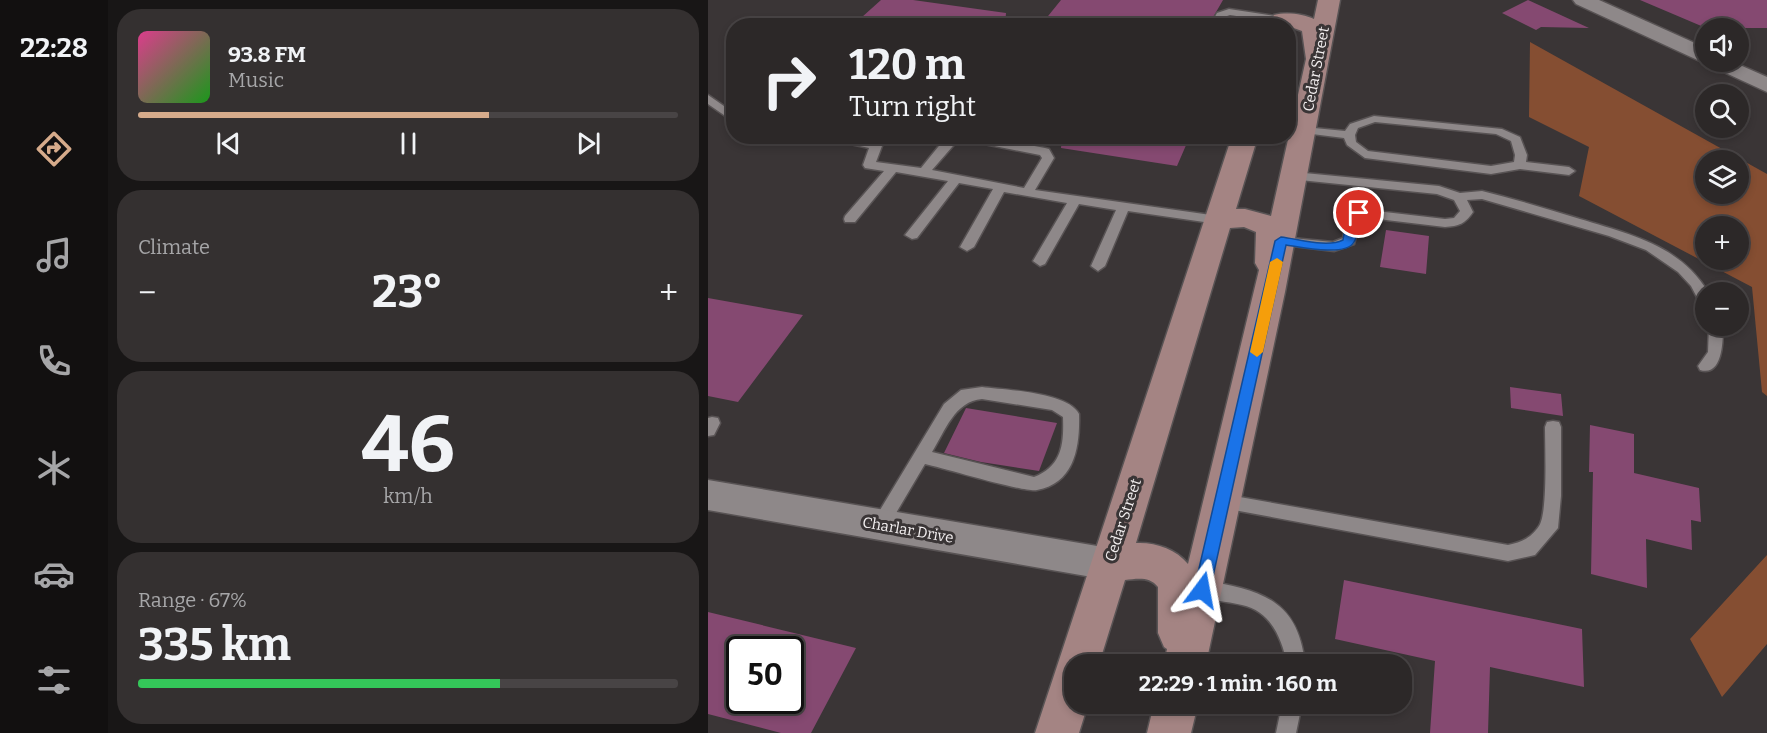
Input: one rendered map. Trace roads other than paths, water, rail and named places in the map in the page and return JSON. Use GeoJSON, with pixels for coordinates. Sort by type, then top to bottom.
{"type":"FeatureCollection","features":[{"type":"Feature","properties":{"kind":"main road","name":"Cedar Street"},"geometry":{"type":"LineString","coordinates":[[1187,654],[1270,292],[1318,64],[1329,0]]}},
{"type":"Feature","properties":{"kind":"main road"},"geometry":{"type":"LineString","coordinates":[[1296,19],[1313,28],[1318,64]]}},
{"type":"Feature","properties":{"kind":"main road","name":"Cedar Street"},"geometry":{"type":"LineString","coordinates":[[1081,654],[1242,144]]}},
{"type":"Feature","properties":{"kind":"main road"},"geometry":{"type":"LineString","coordinates":[[1218,220],[1245,218],[1266,224],[1270,232],[1270,292]]}},
{"type":"Feature","properties":{"kind":"main road"},"geometry":{"type":"LineString","coordinates":[[1108,564],[1146,561],[1163,565],[1173,575],[1181,594],[1178,654]]}},
{"type":"Feature","properties":{"kind":"main road"},"geometry":{"type":"LineString","coordinates":[[1057,733],[1064,710]]}},
{"type":"Feature","properties":{"kind":"street"},"geometry":{"type":"LineString","coordinates":[[1583,0],[1695,51]]}},
{"type":"Feature","properties":{"kind":"street"},"geometry":{"type":"LineString","coordinates":[[1739,72],[1767,85]]}},
{"type":"Feature","properties":{"kind":"street","name":"Charlar Drive"},"geometry":{"type":"LineString","coordinates":[[708,495],[1108,564]]}},
{"type":"Feature","properties":{"kind":"lane"},"geometry":{"type":"LineString","coordinates":[[1218,18],[1229,12],[1284,15]]}},
{"type":"Feature","properties":{"kind":"lane"},"geometry":{"type":"LineString","coordinates":[[708,98],[726,112]]}},
{"type":"Feature","properties":{"kind":"lane"},"geometry":{"type":"LineString","coordinates":[[1520,165],[1521,155],[1516,140],[1490,129],[1374,118],[1354,126],[1349,135],[1351,143],[1368,155],[1491,170],[1520,165],[1569,171]]}},
{"type":"Feature","properties":{"kind":"lane"},"geometry":{"type":"LineString","coordinates":[[1304,130],[1349,135]]}},
{"type":"Feature","properties":{"kind":"lane"},"geometry":{"type":"LineString","coordinates":[[865,144],[876,146],[869,165],[924,172],[1075,200],[1218,220]]}},
{"type":"Feature","properties":{"kind":"lane"},"geometry":{"type":"LineString","coordinates":[[924,172],[947,144]]}},
{"type":"Feature","properties":{"kind":"lane"},"geometry":{"type":"LineString","coordinates":[[1003,144],[1045,152],[1048,158],[1027,192]]}},
{"type":"Feature","properties":{"kind":"lane"},"geometry":{"type":"LineString","coordinates":[[850,219],[893,168]]}},
{"type":"Feature","properties":{"kind":"lane"},"geometry":{"type":"LineString","coordinates":[[1294,176],[1439,190],[1459,197],[1482,195],[1494,198],[1640,242],[1662,252],[1682,267],[1695,285]]}},
{"type":"Feature","properties":{"kind":"lane"},"geometry":{"type":"LineString","coordinates":[[912,235],[956,179]]}},
{"type":"Feature","properties":{"kind":"lane"},"geometry":{"type":"LineString","coordinates":[[967,247],[1000,187]]}},
{"type":"Feature","properties":{"kind":"lane"},"geometry":{"type":"LineString","coordinates":[[1281,241],[1319,246],[1343,246],[1349,242],[1353,217],[1359,213],[1445,223],[1458,222],[1467,213],[1459,197]]}},
{"type":"Feature","properties":{"kind":"lane"},"geometry":{"type":"LineString","coordinates":[[1040,261],[1075,200]]}},
{"type":"Feature","properties":{"kind":"lane"},"geometry":{"type":"LineString","coordinates":[[1098,266],[1124,207]]}},
{"type":"Feature","properties":{"kind":"lane"},"geometry":{"type":"LineString","coordinates":[[1705,366],[1715,353],[1716,336]]}},
{"type":"Feature","properties":{"kind":"lane"},"geometry":{"type":"LineString","coordinates":[[880,525],[921,456],[950,408],[966,394],[982,393],[1054,404],[1071,414],[1070,454],[1051,479],[1035,484],[921,456]]}},
{"type":"Feature","properties":{"kind":"lane"},"geometry":{"type":"LineString","coordinates":[[1223,501],[1508,553],[1529,549],[1549,528],[1553,496],[1553,427]]}},
{"type":"Feature","properties":{"kind":"lane"},"geometry":{"type":"LineString","coordinates":[[1202,590],[1248,597],[1274,612],[1292,640],[1294,654]]}},
{"type":"Feature","properties":{"kind":"lane"},"geometry":{"type":"LineString","coordinates":[[1287,733],[1290,714]]}}]}
